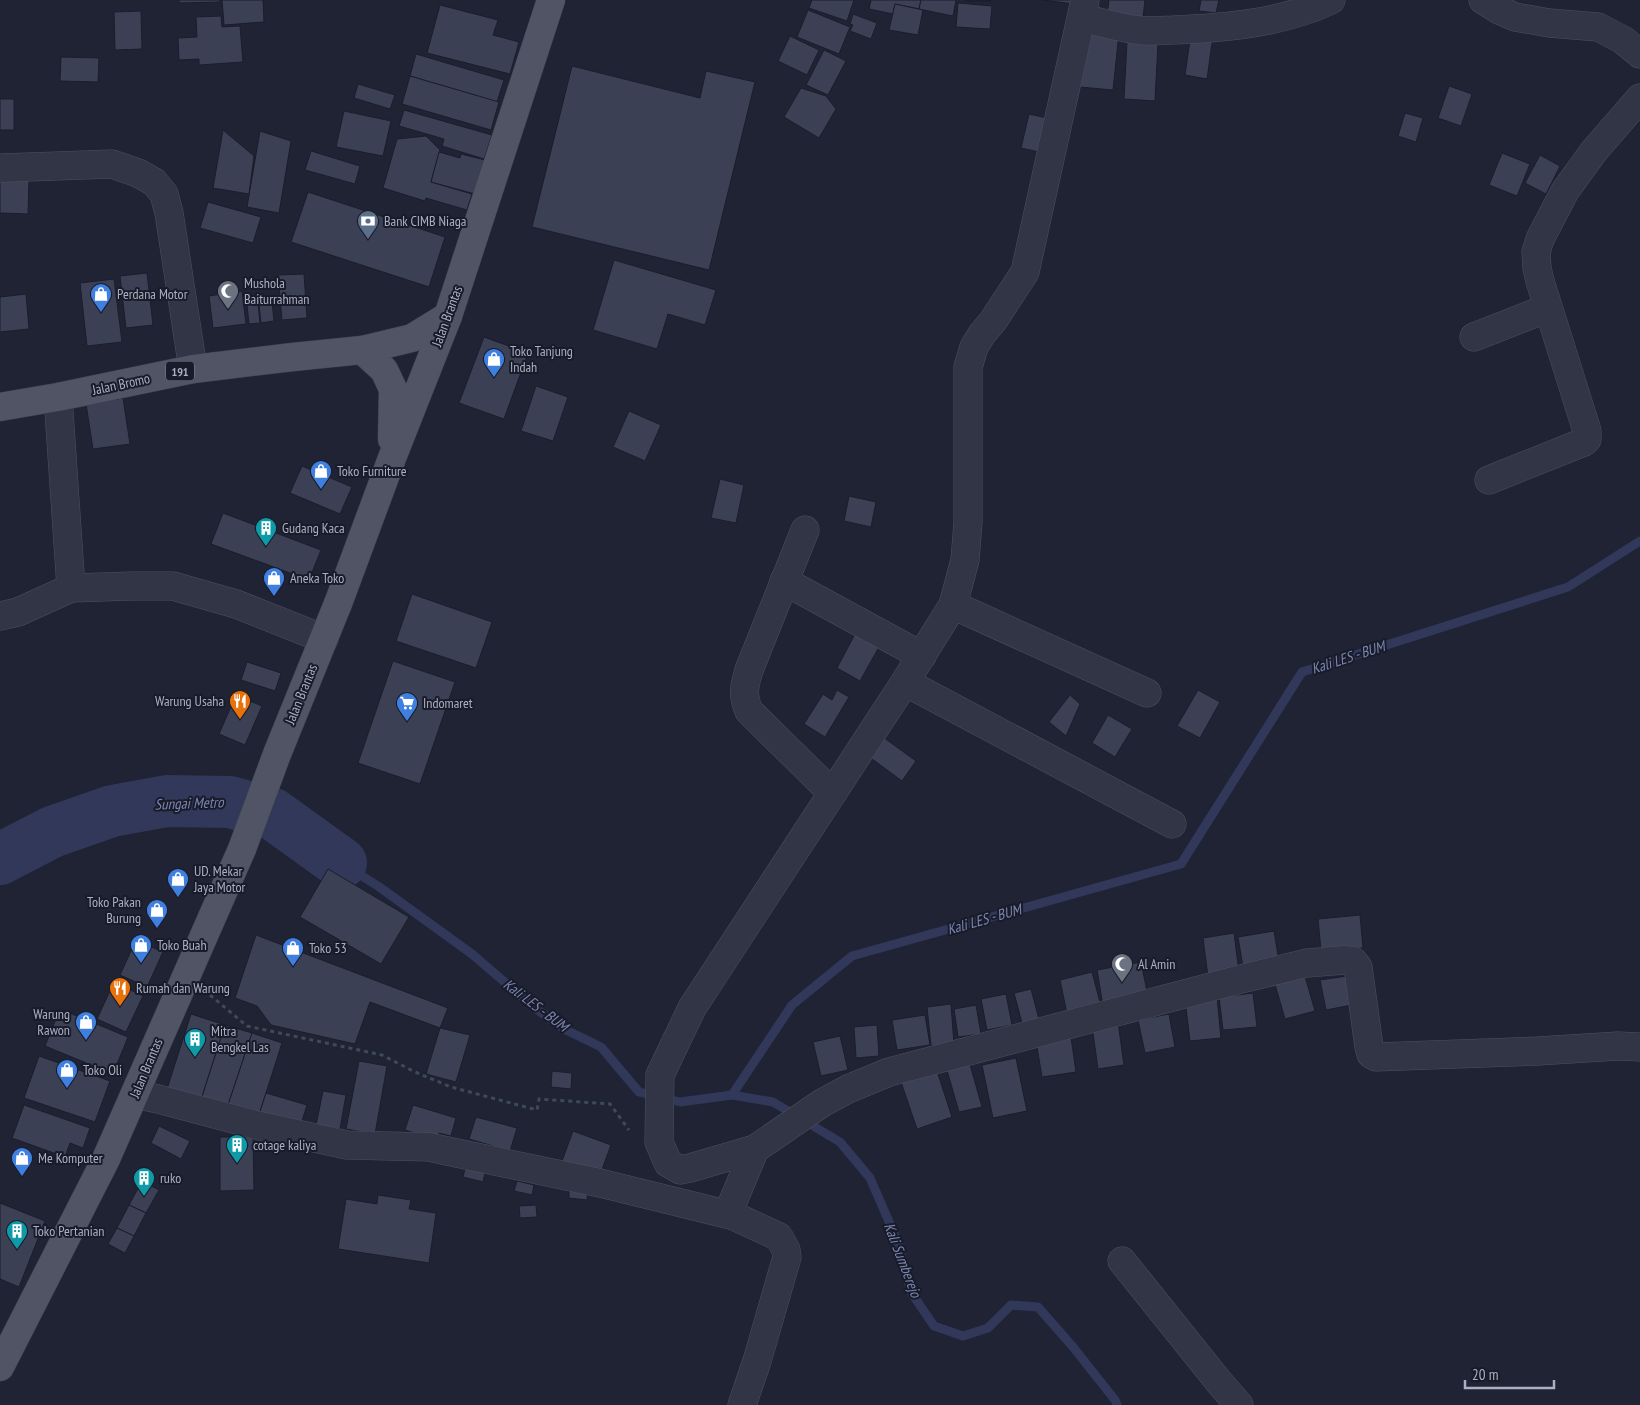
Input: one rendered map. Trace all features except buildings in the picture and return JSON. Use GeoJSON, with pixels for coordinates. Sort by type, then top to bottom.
{"type":"FeatureCollection","features":[{"type":"Feature","properties":{"kind":"main road","name":"Jalan Brantas"},"geometry":{"type":"LineString","coordinates":[[0,1367],[106,1159],[242,849],[277,754],[339,601],[392,458],[448,316],[551,0]]}},
{"type":"Feature","properties":{"kind":"main road","name":"191"},"geometry":{"type":"LineString","coordinates":[[362,350],[412,338],[448,316]]}},
{"type":"Feature","properties":{"kind":"main road","name":"Jalan Bromo"},"geometry":{"type":"LineString","coordinates":[[0,407],[58,397],[193,368],[362,350]]}},
{"type":"Feature","properties":{"kind":"main road"},"geometry":{"type":"LineString","coordinates":[[362,350],[384,370],[393,389],[392,458]]}},
{"type":"Feature","properties":{"kind":"street"},"geometry":{"type":"LineString","coordinates":[[1331,0],[1318,6],[1259,22],[1188,29],[1140,31],[1083,9],[1053,138],[1025,272],[974,347],[968,367],[968,522],[965,560],[953,605],[906,682],[692,1008],[660,1075],[659,1142],[668,1163],[680,1170],[690,1168],[755,1150],[848,1089],[889,1072],[1307,963],[1345,960],[1353,961],[1358,967],[1368,1047],[1371,1054],[1376,1057],[1618,1046],[1640,1047]]}},
{"type":"Feature","properties":{"kind":"street"},"geometry":{"type":"LineString","coordinates":[[1483,0],[1515,17],[1549,23],[1598,27],[1623,40],[1640,54]]}},
{"type":"Feature","properties":{"kind":"street"},"geometry":{"type":"LineString","coordinates":[[1489,480],[1584,442],[1587,439],[1587,431],[1537,268],[1536,252],[1540,239],[1565,190],[1594,151],[1640,98]]}},
{"type":"Feature","properties":{"kind":"street"},"geometry":{"type":"LineString","coordinates":[[0,168],[112,164],[138,173],[154,182],[164,194],[169,213],[193,368]]}},
{"type":"Feature","properties":{"kind":"street"},"geometry":{"type":"LineString","coordinates":[[1474,337],[1548,308]]}},
{"type":"Feature","properties":{"kind":"street"},"geometry":{"type":"LineString","coordinates":[[58,397],[71,588]]}},
{"type":"Feature","properties":{"kind":"street"},"geometry":{"type":"LineString","coordinates":[[805,530],[749,670],[744,686],[744,700],[749,712],[832,793]]}},
{"type":"Feature","properties":{"kind":"street"},"geometry":{"type":"LineString","coordinates":[[784,581],[922,656]]}},
{"type":"Feature","properties":{"kind":"street"},"geometry":{"type":"LineString","coordinates":[[0,616],[18,612],[71,588],[173,586],[236,604],[324,639]]}},
{"type":"Feature","properties":{"kind":"street"},"geometry":{"type":"LineString","coordinates":[[953,605],[1147,693]]}},
{"type":"Feature","properties":{"kind":"street"},"geometry":{"type":"LineString","coordinates":[[906,682],[1172,824]]}},
{"type":"Feature","properties":{"kind":"street"},"geometry":{"type":"LineString","coordinates":[[135,1094],[158,1098],[260,1126],[347,1145],[446,1150],[600,1184],[734,1216],[779,1237],[786,1250],[787,1257],[758,1361],[742,1405]]}},
{"type":"Feature","properties":{"kind":"street"},"geometry":{"type":"LineString","coordinates":[[734,1216],[731,1206],[755,1150]]}},
{"type":"Feature","properties":{"kind":"street"},"geometry":{"type":"LineString","coordinates":[[1122,1261],[1239,1405]]}},
{"type":"Feature","properties":{"kind":"path"},"geometry":{"type":"LineString","coordinates":[[185,977],[247,1026],[382,1055],[415,1072],[451,1087],[537,1110],[539,1099],[610,1104],[638,1142],[659,1142]]}},
{"type":"Feature","properties":{"kind":"waterway","name":"Kali LES - BUM"},"geometry":{"type":"LineString","coordinates":[[732,1095],[792,1005],[852,956],[1181,864],[1302,672],[1568,587],[1640,541]]}},
{"type":"Feature","properties":{"kind":"waterway","name":"Sungai Metro"},"geometry":{"type":"LineString","coordinates":[[0,859],[52,832],[112,811],[167,801],[230,802],[273,814],[341,863]]}},
{"type":"Feature","properties":{"kind":"waterway","name":"Kali Sumberejo"},"geometry":{"type":"LineString","coordinates":[[341,863],[378,886],[472,954],[535,1008],[564,1029],[601,1047],[639,1092],[680,1102],[732,1095],[773,1102],[840,1142],[870,1178],[897,1240],[911,1292],[934,1326],[963,1336],[988,1328],[1011,1305],[1038,1307],[1073,1347],[1117,1405]]}},
{"type":"Feature","properties":{"kind":"place","name":"Bank CIMB Niaga"},"geometry":{"type":"Point","coordinates":[368,240]}},
{"type":"Feature","properties":{"kind":"place","name":"Mushola Baiturrahman"},"geometry":{"type":"Point","coordinates":[228,310]}},
{"type":"Feature","properties":{"kind":"place","name":"Perdana Motor"},"geometry":{"type":"Point","coordinates":[101,313]}},
{"type":"Feature","properties":{"kind":"place","name":"Toko Tanjung Indah"},"geometry":{"type":"Point","coordinates":[494,378]}},
{"type":"Feature","properties":{"kind":"place","name":"Toko Furniture"},"geometry":{"type":"Point","coordinates":[321,490]}},
{"type":"Feature","properties":{"kind":"place","name":"Gudang Kaca"},"geometry":{"type":"Point","coordinates":[266,547]}},
{"type":"Feature","properties":{"kind":"place","name":"Aneka Toko"},"geometry":{"type":"Point","coordinates":[274,597]}},
{"type":"Feature","properties":{"kind":"place","name":"Warung Usaha"},"geometry":{"type":"Point","coordinates":[240,720]}},
{"type":"Feature","properties":{"kind":"place","name":"Indomaret"},"geometry":{"type":"Point","coordinates":[407,722]}},
{"type":"Feature","properties":{"kind":"place","name":"UD. Mekar Jaya Motor"},"geometry":{"type":"Point","coordinates":[178,898]}},
{"type":"Feature","properties":{"kind":"place","name":"Toko Pakan Burung"},"geometry":{"type":"Point","coordinates":[157,929]}},
{"type":"Feature","properties":{"kind":"place","name":"Toko Buah"},"geometry":{"type":"Point","coordinates":[141,964]}},
{"type":"Feature","properties":{"kind":"place","name":"Toko 53"},"geometry":{"type":"Point","coordinates":[293,967]}},
{"type":"Feature","properties":{"kind":"place","name":"Al Amin"},"geometry":{"type":"Point","coordinates":[1122,983]}},
{"type":"Feature","properties":{"kind":"place","name":"Rumah dan Warung"},"geometry":{"type":"Point","coordinates":[120,1007]}},
{"type":"Feature","properties":{"kind":"place","name":"Warung Rawon"},"geometry":{"type":"Point","coordinates":[86,1041]}},
{"type":"Feature","properties":{"kind":"place","name":"Mitra Bengkel Las"},"geometry":{"type":"Point","coordinates":[195,1058]}},
{"type":"Feature","properties":{"kind":"place","name":"Toko Oli"},"geometry":{"type":"Point","coordinates":[67,1089]}},
{"type":"Feature","properties":{"kind":"place","name":"cotage kaliya"},"geometry":{"type":"Point","coordinates":[237,1164]}},
{"type":"Feature","properties":{"kind":"place","name":"Me Komputer"},"geometry":{"type":"Point","coordinates":[22,1177]}},
{"type":"Feature","properties":{"kind":"place","name":"ruko"},"geometry":{"type":"Point","coordinates":[144,1197]}},
{"type":"Feature","properties":{"kind":"place","name":"Toko Pertanian"},"geometry":{"type":"Point","coordinates":[17,1250]}}]}
